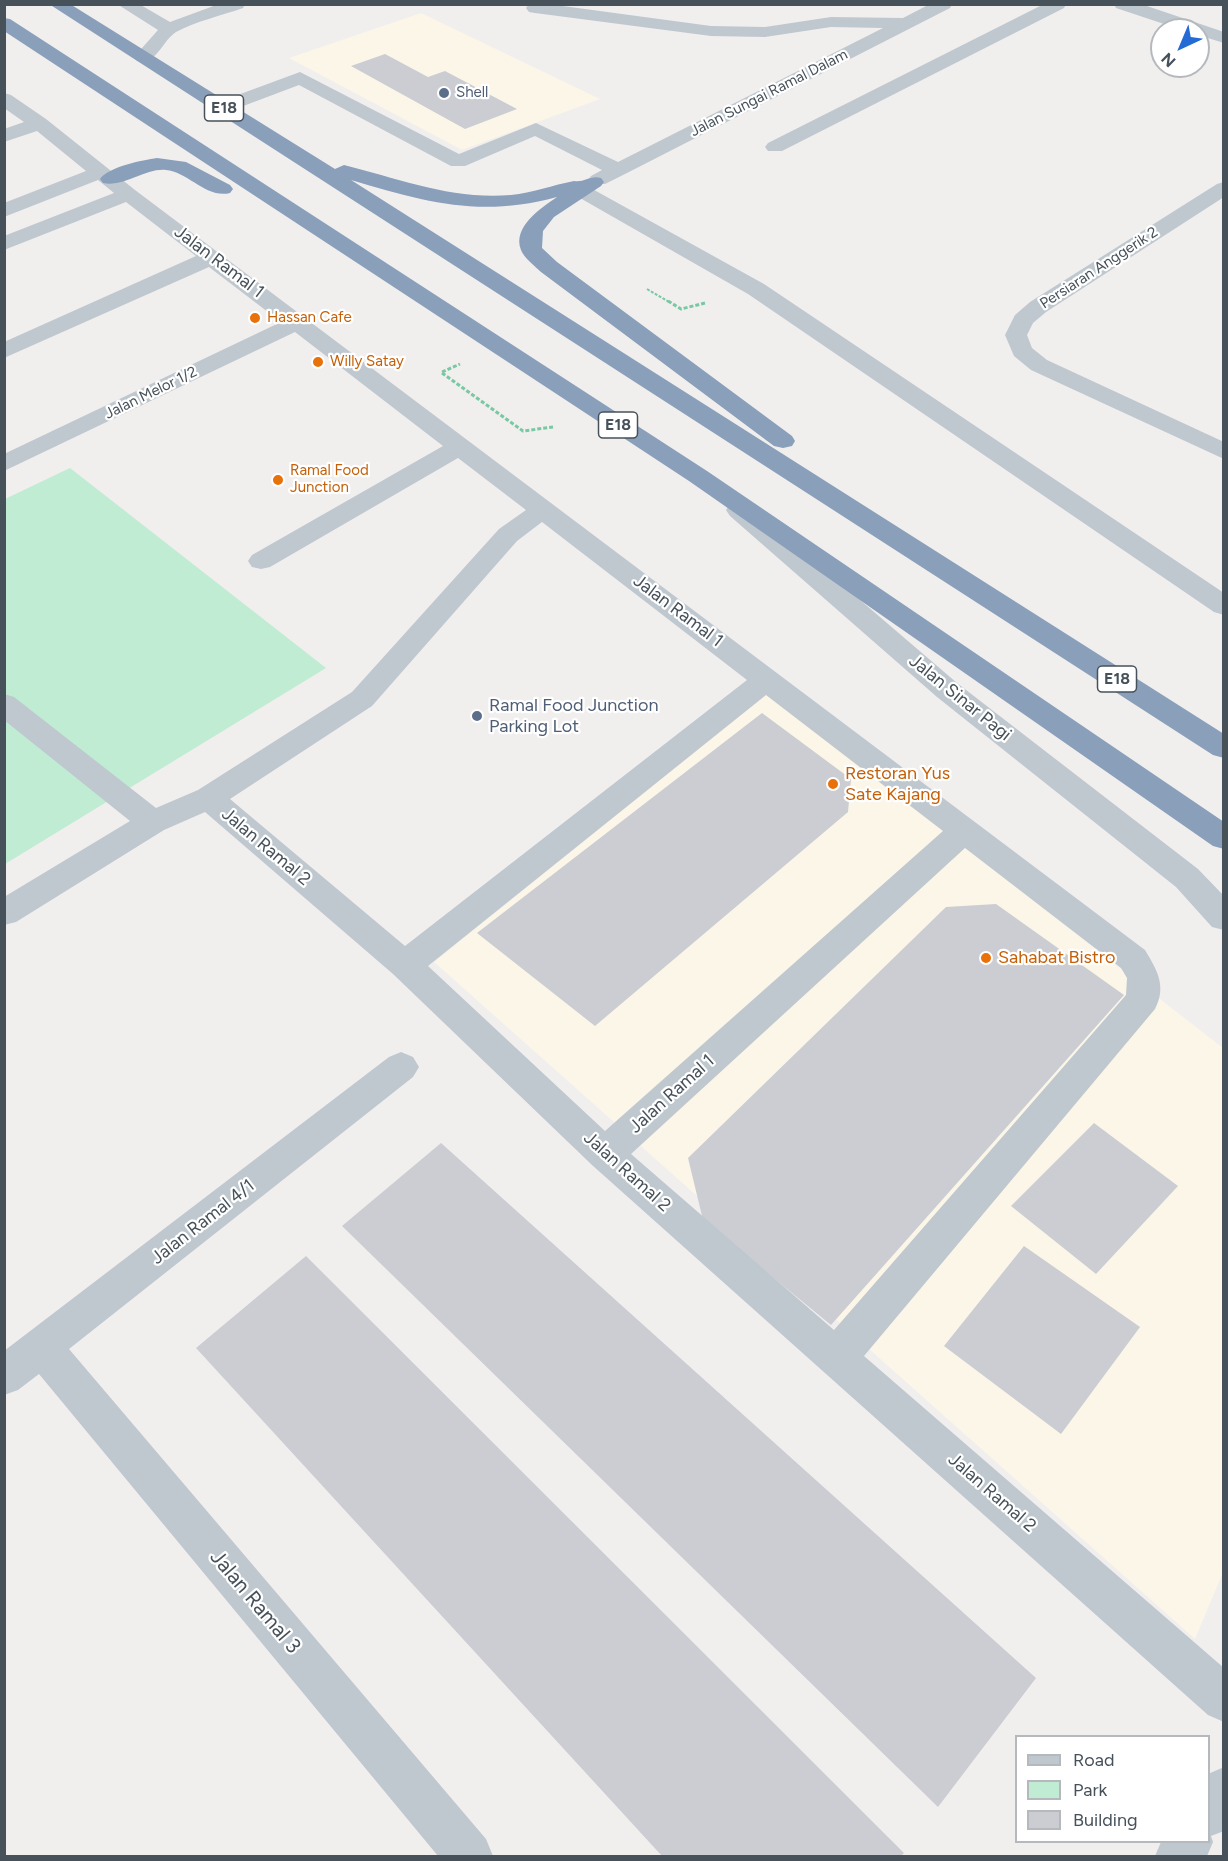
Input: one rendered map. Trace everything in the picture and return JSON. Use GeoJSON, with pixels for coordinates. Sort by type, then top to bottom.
{"type":"FeatureCollection","features":[{"type":"Feature","properties":{"kind":"highway","name":"E18"},"geometry":{"type":"LineString","coordinates":[[57,4],[80,11],[143,57],[1224,748]]}},
{"type":"Feature","properties":{"kind":"highway","name":"E18"},"geometry":{"type":"LineString","coordinates":[[4,24],[698,476],[1224,838]]}},
{"type":"Feature","properties":{"kind":"highway"},"geometry":{"type":"LineString","coordinates":[[4,24],[140,137],[142,152],[113,182]]}},
{"type":"Feature","properties":{"kind":"highway"},"geometry":{"type":"LineString","coordinates":[[305,159],[414,192],[461,201],[484,203],[512,201],[587,186]]}},
{"type":"Feature","properties":{"kind":"highway"},"geometry":{"type":"LineString","coordinates":[[113,182],[155,162],[172,163],[389,276]]}},
{"type":"Feature","properties":{"kind":"highway"},"geometry":{"type":"LineString","coordinates":[[587,186],[547,213],[532,230],[531,249],[549,267],[1011,611]]}},
{"type":"Feature","properties":{"kind":"street"},"geometry":{"type":"LineString","coordinates":[[125,4],[169,29]]}},
{"type":"Feature","properties":{"kind":"street"},"geometry":{"type":"LineString","coordinates":[[143,57],[169,29],[237,4]]}},
{"type":"Feature","properties":{"kind":"street","name":"Jalan Sungai Ramal Dalam"},"geometry":{"type":"LineString","coordinates":[[587,186],[944,4]]}},
{"type":"Feature","properties":{"kind":"street"},"geometry":{"type":"LineString","coordinates":[[775,147],[1058,4]]}},
{"type":"Feature","properties":{"kind":"street"},"geometry":{"type":"LineString","coordinates":[[1122,4],[1224,38]]}},
{"type":"Feature","properties":{"kind":"street"},"geometry":{"type":"LineString","coordinates":[[534,8],[711,31],[765,32],[833,13],[907,23]]}},
{"type":"Feature","properties":{"kind":"street"},"geometry":{"type":"LineString","coordinates":[[223,107],[300,78],[458,162],[536,129],[618,170]]}},
{"type":"Feature","properties":{"kind":"street","name":"Jalan Ramal 1"},"geometry":{"type":"LineString","coordinates":[[4,99],[39,123],[113,182],[965,830],[605,1154]]}},
{"type":"Feature","properties":{"kind":"street"},"geometry":{"type":"LineString","coordinates":[[4,136],[39,123]]}},
{"type":"Feature","properties":{"kind":"street"},"geometry":{"type":"LineString","coordinates":[[4,211],[113,182]]}},
{"type":"Feature","properties":{"kind":"street"},"geometry":{"type":"LineString","coordinates":[[4,244],[113,182]]}},
{"type":"Feature","properties":{"kind":"street"},"geometry":{"type":"LineString","coordinates":[[587,186],[756,290],[1224,606]]}},
{"type":"Feature","properties":{"kind":"street","name":"Persiaran Anggerik 2"},"geometry":{"type":"LineString","coordinates":[[1218,197],[1038,307],[1023,320],[1016,335],[1022,351],[1040,365],[1224,452]]}},
{"type":"Feature","properties":{"kind":"street"},"geometry":{"type":"LineString","coordinates":[[4,351],[213,257]]}},
{"type":"Feature","properties":{"kind":"street","name":"Jalan Melor 1/2"},"geometry":{"type":"LineString","coordinates":[[4,464],[298,322]]}},
{"type":"Feature","properties":{"kind":"street"},"geometry":{"type":"LineString","coordinates":[[261,561],[461,446]]}},
{"type":"Feature","properties":{"kind":"street","name":"Jalan Sinar Pagi"},"geometry":{"type":"LineString","coordinates":[[698,476],[947,690],[1186,879],[1224,918]]}},
{"type":"Feature","properties":{"kind":"street"},"geometry":{"type":"LineString","coordinates":[[209,798],[362,699],[507,535],[523,522],[545,510]]}},
{"type":"Feature","properties":{"kind":"street"},"geometry":{"type":"LineString","coordinates":[[405,965],[768,679]]}},
{"type":"Feature","properties":{"kind":"street"},"geometry":{"type":"LineString","coordinates":[[4,704],[153,822]]}},
{"type":"Feature","properties":{"kind":"street","name":"Jalan Ramal 2"},"geometry":{"type":"LineString","coordinates":[[4,912],[153,822],[209,798],[405,965],[605,1154],[1224,1700]]}},
{"type":"Feature","properties":{"kind":"street"},"geometry":{"type":"LineString","coordinates":[[837,1357],[1143,999],[1144,977],[1132,958],[965,830]]}},
{"type":"Feature","properties":{"kind":"street","name":"Jalan Ramal 4/1"},"geometry":{"type":"LineString","coordinates":[[4,1376],[401,1067]]}},
{"type":"Feature","properties":{"kind":"street","name":"Jalan Ramal 3"},"geometry":{"type":"LineString","coordinates":[[42,1347],[469,1857]]}},
{"type":"Feature","properties":{"kind":"street"},"geometry":{"type":"LineString","coordinates":[[1210,1812],[1224,1791]]}},
{"type":"Feature","properties":{"kind":"street"},"geometry":{"type":"LineString","coordinates":[[1179,1857],[1188,1843]]}},
{"type":"Feature","properties":{"kind":"path"},"geometry":{"type":"LineString","coordinates":[[638,284],[681,309]]}},
{"type":"Feature","properties":{"kind":"path"},"geometry":{"type":"LineString","coordinates":[[442,372],[489,405]]}},
{"type":"Feature","properties":{"kind":"shaded area"},"geometry":{"type":"Polygon","coordinates":[[[421,13],[600,99],[462,150],[289,58],[421,13]]]}},
{"type":"Feature","properties":{"kind":"shaded area"},"geometry":{"type":"Polygon","coordinates":[[[767,694],[1223,1048],[1224,1570],[1195,1639],[434,962],[767,694]]]}},
{"type":"Feature","properties":{"kind":"green space"},"geometry":{"type":"Polygon","coordinates":[[[70,468],[326,668],[5,864],[5,499],[70,468]]]}},
{"type":"Feature","properties":{"kind":"building","name":"Shell"},"geometry":{"type":"Polygon","coordinates":[[[385,54],[428,77],[445,71],[517,109],[465,129],[351,66],[385,54]]]}},
{"type":"Feature","properties":{"kind":"building"},"geometry":{"type":"Polygon","coordinates":[[[762,713],[851,779],[848,812],[595,1026],[477,933],[762,713]]]}},
{"type":"Feature","properties":{"kind":"building"},"geometry":{"type":"Polygon","coordinates":[[[996,904],[1124,995],[831,1325],[703,1220],[688,1158],[946,907],[996,904]]]}},
{"type":"Feature","properties":{"kind":"building"},"geometry":{"type":"Polygon","coordinates":[[[1094,1123],[1178,1186],[1096,1274],[1011,1206],[1094,1123]]]}},
{"type":"Feature","properties":{"kind":"building"},"geometry":{"type":"Polygon","coordinates":[[[441,1143],[1036,1678],[938,1807],[342,1226],[441,1143]]]}},
{"type":"Feature","properties":{"kind":"building"},"geometry":{"type":"Polygon","coordinates":[[[1024,1246],[1140,1327],[1061,1434],[944,1346],[1024,1246]]]}},
{"type":"Feature","properties":{"kind":"building"},"geometry":{"type":"Polygon","coordinates":[[[306,1256],[904,1853],[901,1856],[662,1856],[196,1348],[306,1256]]]}},
{"type":"Feature","properties":{"kind":"place","name":"Shell"},"geometry":{"type":"Point","coordinates":[444,93]}},
{"type":"Feature","properties":{"kind":"place","name":"Hassan Cafe"},"geometry":{"type":"Point","coordinates":[255,318]}},
{"type":"Feature","properties":{"kind":"place","name":"Willy Satay"},"geometry":{"type":"Point","coordinates":[318,362]}},
{"type":"Feature","properties":{"kind":"place","name":"Ramal Food Junction"},"geometry":{"type":"Point","coordinates":[278,480]}},
{"type":"Feature","properties":{"kind":"place","name":"Ramal Food Junction Parking Lot"},"geometry":{"type":"Point","coordinates":[477,716]}},
{"type":"Feature","properties":{"kind":"place","name":"Restoran Yus Sate Kajang"},"geometry":{"type":"Point","coordinates":[833,784]}},
{"type":"Feature","properties":{"kind":"place","name":"Sahabat Bistro"},"geometry":{"type":"Point","coordinates":[986,958]}}]}
